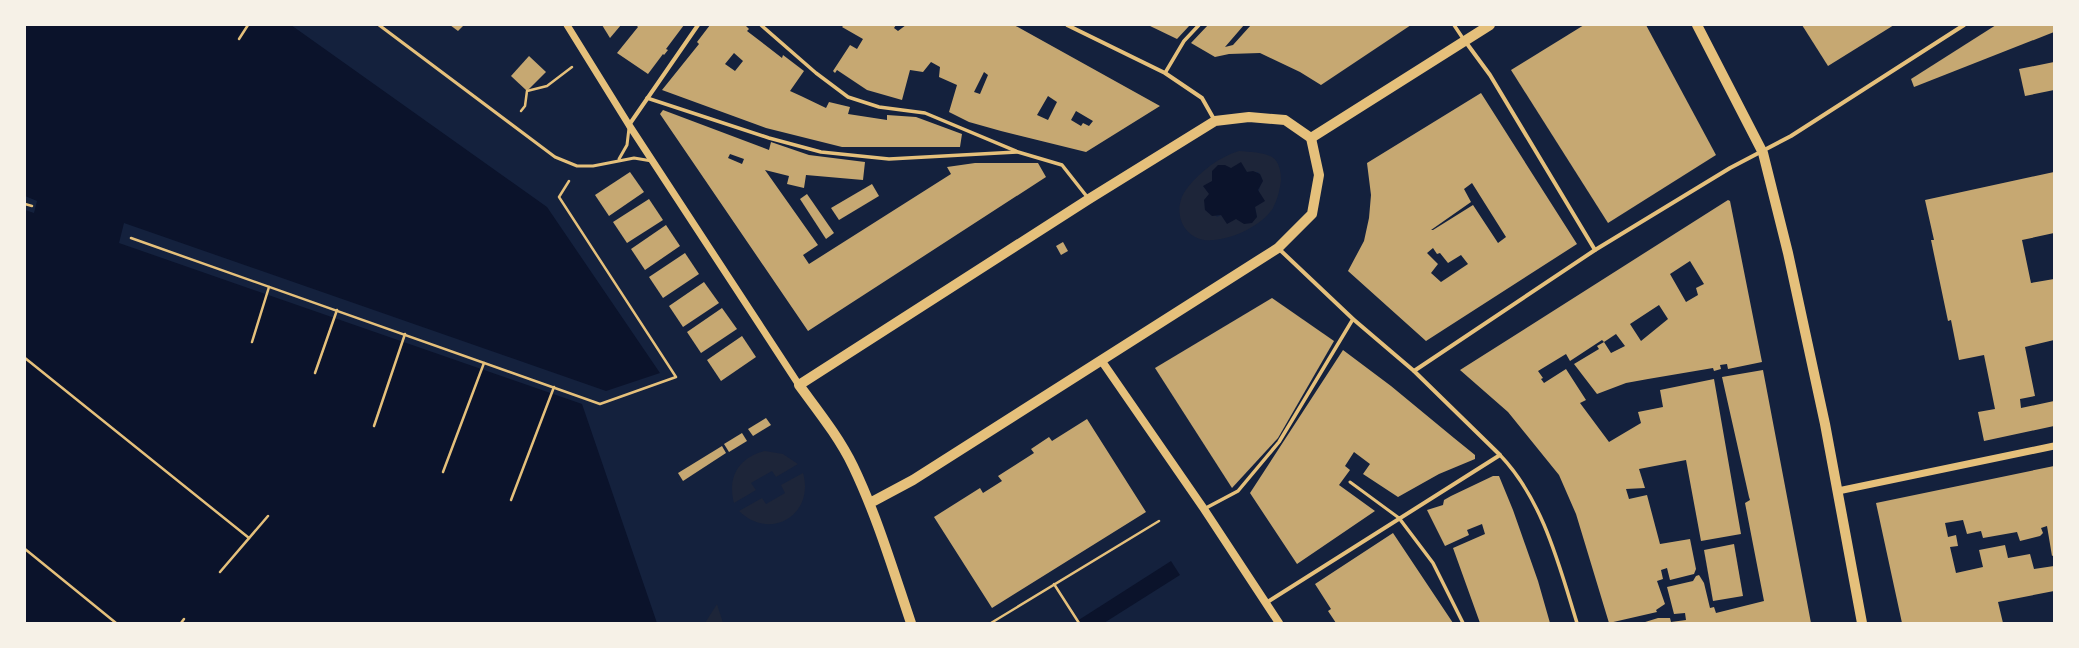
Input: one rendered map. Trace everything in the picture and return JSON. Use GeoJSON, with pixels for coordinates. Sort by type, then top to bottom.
{"type":"FeatureCollection","features":[{"type":"Feature","properties":{"kind":"main road"},"geometry":{"type":"LineString","coordinates":[[1311,138],[1490,25]]}},
{"type":"Feature","properties":{"kind":"main road"},"geometry":{"type":"LineString","coordinates":[[1697,25],[1763,152],[1788,253],[1838,491],[1862,623]]}},
{"type":"Feature","properties":{"kind":"main road"},"geometry":{"type":"LineString","coordinates":[[870,503],[913,480],[1278,248],[1312,214],[1319,175],[1311,138],[1285,120],[1249,117],[1215,121],[1089,199],[799,385],[827,424],[852,465],[870,503],[911,623]]}},
{"type":"Feature","properties":{"kind":"main road"},"geometry":{"type":"LineString","coordinates":[[1101,360],[1204,509],[1278,623]]}},
{"type":"Feature","properties":{"kind":"street"},"geometry":{"type":"LineString","coordinates":[[567,25],[629,125],[799,385]]}},
{"type":"Feature","properties":{"kind":"street"},"geometry":{"type":"LineString","coordinates":[[629,125],[698,25]]}},
{"type":"Feature","properties":{"kind":"street"},"geometry":{"type":"LineString","coordinates":[[761,25],[816,73],[848,97],[879,107],[925,113],[1018,152],[1062,165],[1089,199]]}},
{"type":"Feature","properties":{"kind":"street"},"geometry":{"type":"LineString","coordinates":[[1067,25],[1165,73],[1202,98],[1215,121]]}},
{"type":"Feature","properties":{"kind":"street"},"geometry":{"type":"LineString","coordinates":[[1165,73],[1184,41],[1199,25]]}},
{"type":"Feature","properties":{"kind":"street"},"geometry":{"type":"LineString","coordinates":[[1454,25],[1490,75],[1595,250]]}},
{"type":"Feature","properties":{"kind":"street"},"geometry":{"type":"LineString","coordinates":[[1414,371],[1595,250],[1730,168],[1763,152],[1964,25]]}},
{"type":"Feature","properties":{"kind":"street"},"geometry":{"type":"LineString","coordinates":[[647,98],[769,138],[821,152],[889,159],[1018,152]]}},
{"type":"Feature","properties":{"kind":"street"},"geometry":{"type":"LineString","coordinates":[[1278,248],[1353,319],[1414,371],[1516,471],[1538,510],[1577,623]]}},
{"type":"Feature","properties":{"kind":"street"},"geometry":{"type":"LineString","coordinates":[[1204,509],[1238,491],[1279,442],[1353,319]]}},
{"type":"Feature","properties":{"kind":"street"},"geometry":{"type":"LineString","coordinates":[[1838,491],[2054,446]]}},
{"type":"Feature","properties":{"kind":"street"},"geometry":{"type":"LineString","coordinates":[[1266,603],[1500,455]]}},
{"type":"Feature","properties":{"kind":"street"},"geometry":{"type":"LineString","coordinates":[[1399,518],[1433,563],[1463,623]]}},
{"type":"Feature","properties":{"kind":"lane"},"geometry":{"type":"LineString","coordinates":[[379,25],[555,157],[577,166],[593,166],[634,158],[654,162]]}},
{"type":"Feature","properties":{"kind":"lane"},"geometry":{"type":"LineString","coordinates":[[618,160],[627,146],[629,125]]}},
{"type":"Feature","properties":{"kind":"lane"},"geometry":{"type":"LineString","coordinates":[[1350,482],[1399,518]]}},
{"type":"Feature","properties":{"kind":"path"},"geometry":{"type":"LineString","coordinates":[[239,39],[248,25]]}},
{"type":"Feature","properties":{"kind":"path"},"geometry":{"type":"LineString","coordinates":[[510,124],[526,106],[527,92],[547,86],[567,70]]}},
{"type":"Feature","properties":{"kind":"path"},"geometry":{"type":"LineString","coordinates":[[131,238],[600,404],[676,377],[559,198],[577,166]]}},
{"type":"Feature","properties":{"kind":"path"},"geometry":{"type":"LineString","coordinates":[[25,204],[32,206]]}},
{"type":"Feature","properties":{"kind":"path"},"geometry":{"type":"LineString","coordinates":[[252,342],[269,286]]}},
{"type":"Feature","properties":{"kind":"path"},"geometry":{"type":"LineString","coordinates":[[315,373],[337,310]]}},
{"type":"Feature","properties":{"kind":"path"},"geometry":{"type":"LineString","coordinates":[[374,426],[405,334]]}},
{"type":"Feature","properties":{"kind":"path"},"geometry":{"type":"LineString","coordinates":[[25,358],[249,538]]}},
{"type":"Feature","properties":{"kind":"path"},"geometry":{"type":"LineString","coordinates":[[443,472],[484,362]]}},
{"type":"Feature","properties":{"kind":"path"},"geometry":{"type":"LineString","coordinates":[[511,500],[554,387]]}},
{"type":"Feature","properties":{"kind":"path"},"geometry":{"type":"LineString","coordinates":[[220,572],[268,516]]}},
{"type":"Feature","properties":{"kind":"path"},"geometry":{"type":"LineString","coordinates":[[991,623],[1159,522]]}},
{"type":"Feature","properties":{"kind":"path"},"geometry":{"type":"LineString","coordinates":[[25,549],[116,623]]}},
{"type":"Feature","properties":{"kind":"path"},"geometry":{"type":"LineString","coordinates":[[1054,584],[1079,623]]}},
{"type":"Feature","properties":{"kind":"path"},"geometry":{"type":"LineString","coordinates":[[181,623],[184,619]]}},
{"type":"Feature","properties":{"kind":"shaded area"},"geometry":{"type":"Polygon","coordinates":[[[25,25],[291,25],[547,207],[660,373],[606,391],[124,223],[119,243],[582,404],[657,623],[25,623],[25,210],[34,213],[37,201],[25,196],[25,25]]]}},
{"type":"Feature","properties":{"kind":"shaded area"},"geometry":{"type":"Polygon","coordinates":[[[1239,151],[1256,152],[1268,155],[1276,161],[1281,173],[1281,179],[1275,204],[1268,215],[1261,221],[1242,232],[1222,239],[1213,240],[1204,240],[1195,237],[1184,226],[1181,219],[1179,211],[1183,195],[1193,181],[1205,170],[1224,157],[1239,151]],[[1247,172],[1212,181],[1209,195],[1204,200],[1217,217],[1221,215],[1236,219],[1257,217],[1255,207],[1262,178],[1258,172],[1247,172]]]}},
{"type":"Feature","properties":{"kind":"shaded area"},"geometry":{"type":"Polygon","coordinates":[[[1241,162],[1247,172],[1253,171],[1260,174],[1263,181],[1258,190],[1265,201],[1255,207],[1257,217],[1252,223],[1244,224],[1236,219],[1227,224],[1221,215],[1212,216],[1205,210],[1204,200],[1209,194],[1203,186],[1212,181],[1212,171],[1218,165],[1225,165],[1231,168],[1241,162]]]}},
{"type":"Feature","properties":{"kind":"shaded area"},"geometry":{"type":"Polygon","coordinates":[[[765,451],[783,454],[798,464],[776,477],[772,471],[751,483],[756,490],[734,503],[732,485],[737,470],[748,458],[765,451]]]}},
{"type":"Feature","properties":{"kind":"shaded area"},"geometry":{"type":"Polygon","coordinates":[[[803,473],[805,488],[803,501],[788,519],[776,523],[764,524],[751,520],[739,511],[762,498],[766,504],[785,493],[781,485],[803,473]]]}},
{"type":"Feature","properties":{"kind":"shaded area"},"geometry":{"type":"Polygon","coordinates":[[[1171,561],[1180,575],[1104,623],[1074,623],[1171,561]]]}},
{"type":"Feature","properties":{"kind":"shaded area"},"geometry":{"type":"Polygon","coordinates":[[[717,604],[723,623],[705,623],[717,604]]]}},
{"type":"Feature","properties":{"kind":"building"},"geometry":{"type":"Polygon","coordinates":[[[450,25],[464,25],[458,31],[450,25]]]}},
{"type":"Feature","properties":{"kind":"building"},"geometry":{"type":"Polygon","coordinates":[[[602,25],[621,25],[610,38],[602,25]]]}},
{"type":"Feature","properties":{"kind":"building"},"geometry":{"type":"Polygon","coordinates":[[[636,25],[684,25],[666,49],[668,50],[664,55],[663,54],[648,74],[617,53],[638,27],[636,25]]]}},
{"type":"Feature","properties":{"kind":"building"},"geometry":{"type":"Polygon","coordinates":[[[710,25],[745,25],[749,29],[747,31],[782,58],[783,55],[804,71],[790,91],[826,108],[829,102],[850,107],[848,114],[887,120],[887,115],[916,117],[962,134],[960,147],[842,147],[766,128],[662,90],[699,44],[697,42],[710,25]],[[734,53],[725,64],[735,71],[743,61],[734,53]]]}},
{"type":"Feature","properties":{"kind":"building"},"geometry":{"type":"Polygon","coordinates":[[[844,25],[896,25],[894,28],[898,31],[906,25],[1014,25],[1160,106],[1086,152],[1001,131],[969,122],[949,112],[957,85],[939,77],[940,67],[931,62],[923,72],[910,70],[902,100],[867,90],[837,70],[835,73],[833,71],[850,45],[857,49],[863,39],[842,27],[844,25]],[[984,72],[974,92],[980,94],[988,75],[984,72]],[[1048,96],[1037,115],[1048,120],[1057,102],[1048,96]],[[1076,111],[1071,120],[1081,126],[1083,123],[1089,126],[1093,121],[1076,111]]]}},
{"type":"Feature","properties":{"kind":"building"},"geometry":{"type":"Polygon","coordinates":[[[1148,25],[1190,25],[1177,39],[1148,25]]]}},
{"type":"Feature","properties":{"kind":"building"},"geometry":{"type":"Polygon","coordinates":[[[1208,25],[1244,25],[1225,47],[1233,45],[1251,25],[1411,25],[1321,85],[1300,72],[1260,53],[1229,54],[1215,57],[1191,43],[1208,25]]]}},
{"type":"Feature","properties":{"kind":"building"},"geometry":{"type":"Polygon","coordinates":[[[1584,25],[1646,25],[1716,155],[1608,223],[1511,70],[1584,25]]]}},
{"type":"Feature","properties":{"kind":"building"},"geometry":{"type":"Polygon","coordinates":[[[1802,25],[1894,25],[1828,66],[1802,25]]]}},
{"type":"Feature","properties":{"kind":"building"},"geometry":{"type":"Polygon","coordinates":[[[1996,25],[2054,25],[2054,32],[1914,87],[1911,79],[1996,25]]]}},
{"type":"Feature","properties":{"kind":"building"},"geometry":{"type":"Polygon","coordinates":[[[529,56],[546,72],[527,91],[511,76],[529,56]]]}},
{"type":"Feature","properties":{"kind":"building"},"geometry":{"type":"Polygon","coordinates":[[[2054,62],[2054,90],[2025,96],[2019,69],[2054,62]]]}},
{"type":"Feature","properties":{"kind":"building"},"geometry":{"type":"Polygon","coordinates":[[[1481,93],[1577,244],[1426,341],[1348,271],[1364,241],[1369,218],[1371,195],[1367,163],[1481,93]],[[1472,183],[1464,189],[1471,202],[1431,230],[1473,205],[1498,243],[1506,237],[1472,183]],[[1433,248],[1427,253],[1438,264],[1431,273],[1441,282],[1468,264],[1461,255],[1448,263],[1440,253],[1437,254],[1433,248]]]}},
{"type":"Feature","properties":{"kind":"building"},"geometry":{"type":"Polygon","coordinates":[[[663,110],[769,150],[771,142],[809,155],[865,162],[863,180],[806,175],[804,188],[787,184],[789,176],[765,170],[818,245],[803,255],[809,264],[951,174],[947,167],[975,163],[1038,163],[1046,177],[808,331],[660,114],[663,110]],[[730,154],[728,158],[742,164],[744,159],[730,154]]]}},
{"type":"Feature","properties":{"kind":"building"},"geometry":{"type":"Polygon","coordinates":[[[630,172],[644,192],[609,216],[595,195],[630,172]]]}},
{"type":"Feature","properties":{"kind":"building"},"geometry":{"type":"Polygon","coordinates":[[[2054,172],[2054,233],[2022,240],[2031,283],[2054,279],[2054,340],[2025,347],[2035,396],[2020,399],[2021,408],[2054,401],[2054,426],[1984,441],[1978,412],[1995,409],[1984,355],[1959,360],[1951,320],[1948,321],[1931,240],[1934,240],[1925,200],[2054,172]]]}},
{"type":"Feature","properties":{"kind":"building"},"geometry":{"type":"Polygon","coordinates":[[[872,184],[879,196],[839,220],[831,208],[872,184]]]}},
{"type":"Feature","properties":{"kind":"building"},"geometry":{"type":"Polygon","coordinates":[[[807,194],[834,233],[826,239],[800,199],[807,194]]]}},
{"type":"Feature","properties":{"kind":"building"},"geometry":{"type":"Polygon","coordinates":[[[649,199],[663,220],[627,243],[613,222],[649,199]]]}},
{"type":"Feature","properties":{"kind":"building"},"geometry":{"type":"Polygon","coordinates":[[[1728,200],[1730,201],[1762,362],[1728,369],[1727,364],[1720,365],[1721,369],[1714,371],[1713,368],[1626,383],[1597,394],[1574,364],[1599,349],[1597,346],[1604,342],[1602,340],[1570,361],[1566,354],[1538,371],[1543,378],[1541,379],[1544,383],[1566,369],[1586,400],[1580,403],[1609,442],[1641,423],[1638,412],[1663,407],[1660,390],[1714,379],[1741,534],[1701,541],[1686,460],[1639,469],[1645,488],[1626,489],[1629,499],[1647,495],[1660,544],[1690,539],[1696,569],[1694,574],[1670,580],[1667,568],[1661,570],[1663,579],[1657,581],[1665,604],[1656,610],[1657,612],[1609,623],[1576,514],[1559,475],[1508,412],[1460,370],[1728,200]],[[1690,261],[1670,274],[1686,302],[1698,295],[1696,288],[1704,284],[1690,261]],[[1659,305],[1630,324],[1641,341],[1668,319],[1659,305]],[[1616,334],[1604,342],[1611,353],[1625,346],[1616,334]]]}},
{"type":"Feature","properties":{"kind":"building"},"geometry":{"type":"Polygon","coordinates":[[[666,225],[680,246],[645,270],[631,249],[666,225]]]}},
{"type":"Feature","properties":{"kind":"building"},"geometry":{"type":"Polygon","coordinates":[[[1063,242],[1068,251],[1061,255],[1056,246],[1063,242]]]}},
{"type":"Feature","properties":{"kind":"building"},"geometry":{"type":"Polygon","coordinates":[[[685,253],[699,274],[663,298],[649,277],[685,253]]]}},
{"type":"Feature","properties":{"kind":"building"},"geometry":{"type":"Polygon","coordinates":[[[704,282],[719,303],[683,327],[669,306],[704,282]]]}},
{"type":"Feature","properties":{"kind":"building"},"geometry":{"type":"Polygon","coordinates":[[[1272,298],[1334,341],[1278,438],[1232,488],[1155,368],[1272,298]]]}},
{"type":"Feature","properties":{"kind":"building"},"geometry":{"type":"Polygon","coordinates":[[[722,308],[737,329],[701,353],[687,332],[722,308]]]}},
{"type":"Feature","properties":{"kind":"building"},"geometry":{"type":"Polygon","coordinates":[[[742,336],[756,357],[721,381],[707,360],[742,336]]]}},
{"type":"Feature","properties":{"kind":"building"},"geometry":{"type":"Polygon","coordinates":[[[1343,350],[1391,386],[1475,455],[1475,459],[1439,474],[1398,497],[1363,474],[1370,464],[1354,452],[1345,466],[1350,470],[1339,485],[1375,511],[1297,564],[1250,493],[1343,350]]]}},
{"type":"Feature","properties":{"kind":"building"},"geometry":{"type":"Polygon","coordinates":[[[1763,370],[1811,623],[1642,623],[1658,618],[1670,618],[1671,622],[1686,620],[1685,613],[1674,614],[1667,587],[1693,581],[1696,576],[1699,575],[1704,583],[1710,608],[1714,607],[1716,613],[1764,601],[1745,503],[1750,500],[1722,377],[1763,370]]]}},
{"type":"Feature","properties":{"kind":"building"},"geometry":{"type":"Polygon","coordinates":[[[766,418],[771,425],[753,436],[748,429],[766,418]]]}},
{"type":"Feature","properties":{"kind":"building"},"geometry":{"type":"Polygon","coordinates":[[[1087,419],[1146,512],[992,608],[934,517],[980,488],[983,493],[1002,481],[998,476],[1034,453],[1031,449],[1049,437],[1052,441],[1087,419]]]}},
{"type":"Feature","properties":{"kind":"building"},"geometry":{"type":"Polygon","coordinates":[[[742,433],[747,441],[729,452],[724,444],[742,433]]]}},
{"type":"Feature","properties":{"kind":"building"},"geometry":{"type":"Polygon","coordinates":[[[722,446],[726,453],[683,481],[678,473],[722,446]]]}},
{"type":"Feature","properties":{"kind":"building"},"geometry":{"type":"Polygon","coordinates":[[[2054,466],[2054,555],[2052,556],[2047,526],[2041,528],[2043,533],[2040,536],[2020,541],[2017,532],[1983,538],[1981,531],[1967,534],[1963,520],[1945,523],[1948,537],[1956,535],[1958,546],[1950,547],[1956,573],[1983,567],[1979,550],[2005,545],[2008,558],[2030,554],[2034,569],[2054,566],[2054,591],[1998,602],[2003,623],[1902,623],[1876,503],[2054,466]]]}},
{"type":"Feature","properties":{"kind":"building"},"geometry":{"type":"Polygon","coordinates":[[[1493,476],[1499,476],[1513,510],[1538,581],[1550,623],[1480,623],[1453,548],[1485,534],[1482,524],[1467,530],[1469,535],[1445,546],[1427,510],[1443,505],[1444,500],[1493,476]]]}},
{"type":"Feature","properties":{"kind":"building"},"geometry":{"type":"Polygon","coordinates":[[[1393,533],[1453,623],[1336,623],[1328,611],[1331,609],[1315,584],[1393,533]]]}},
{"type":"Feature","properties":{"kind":"building"},"geometry":{"type":"Polygon","coordinates":[[[1734,544],[1743,596],[1713,601],[1704,550],[1734,544]]]}}]}
